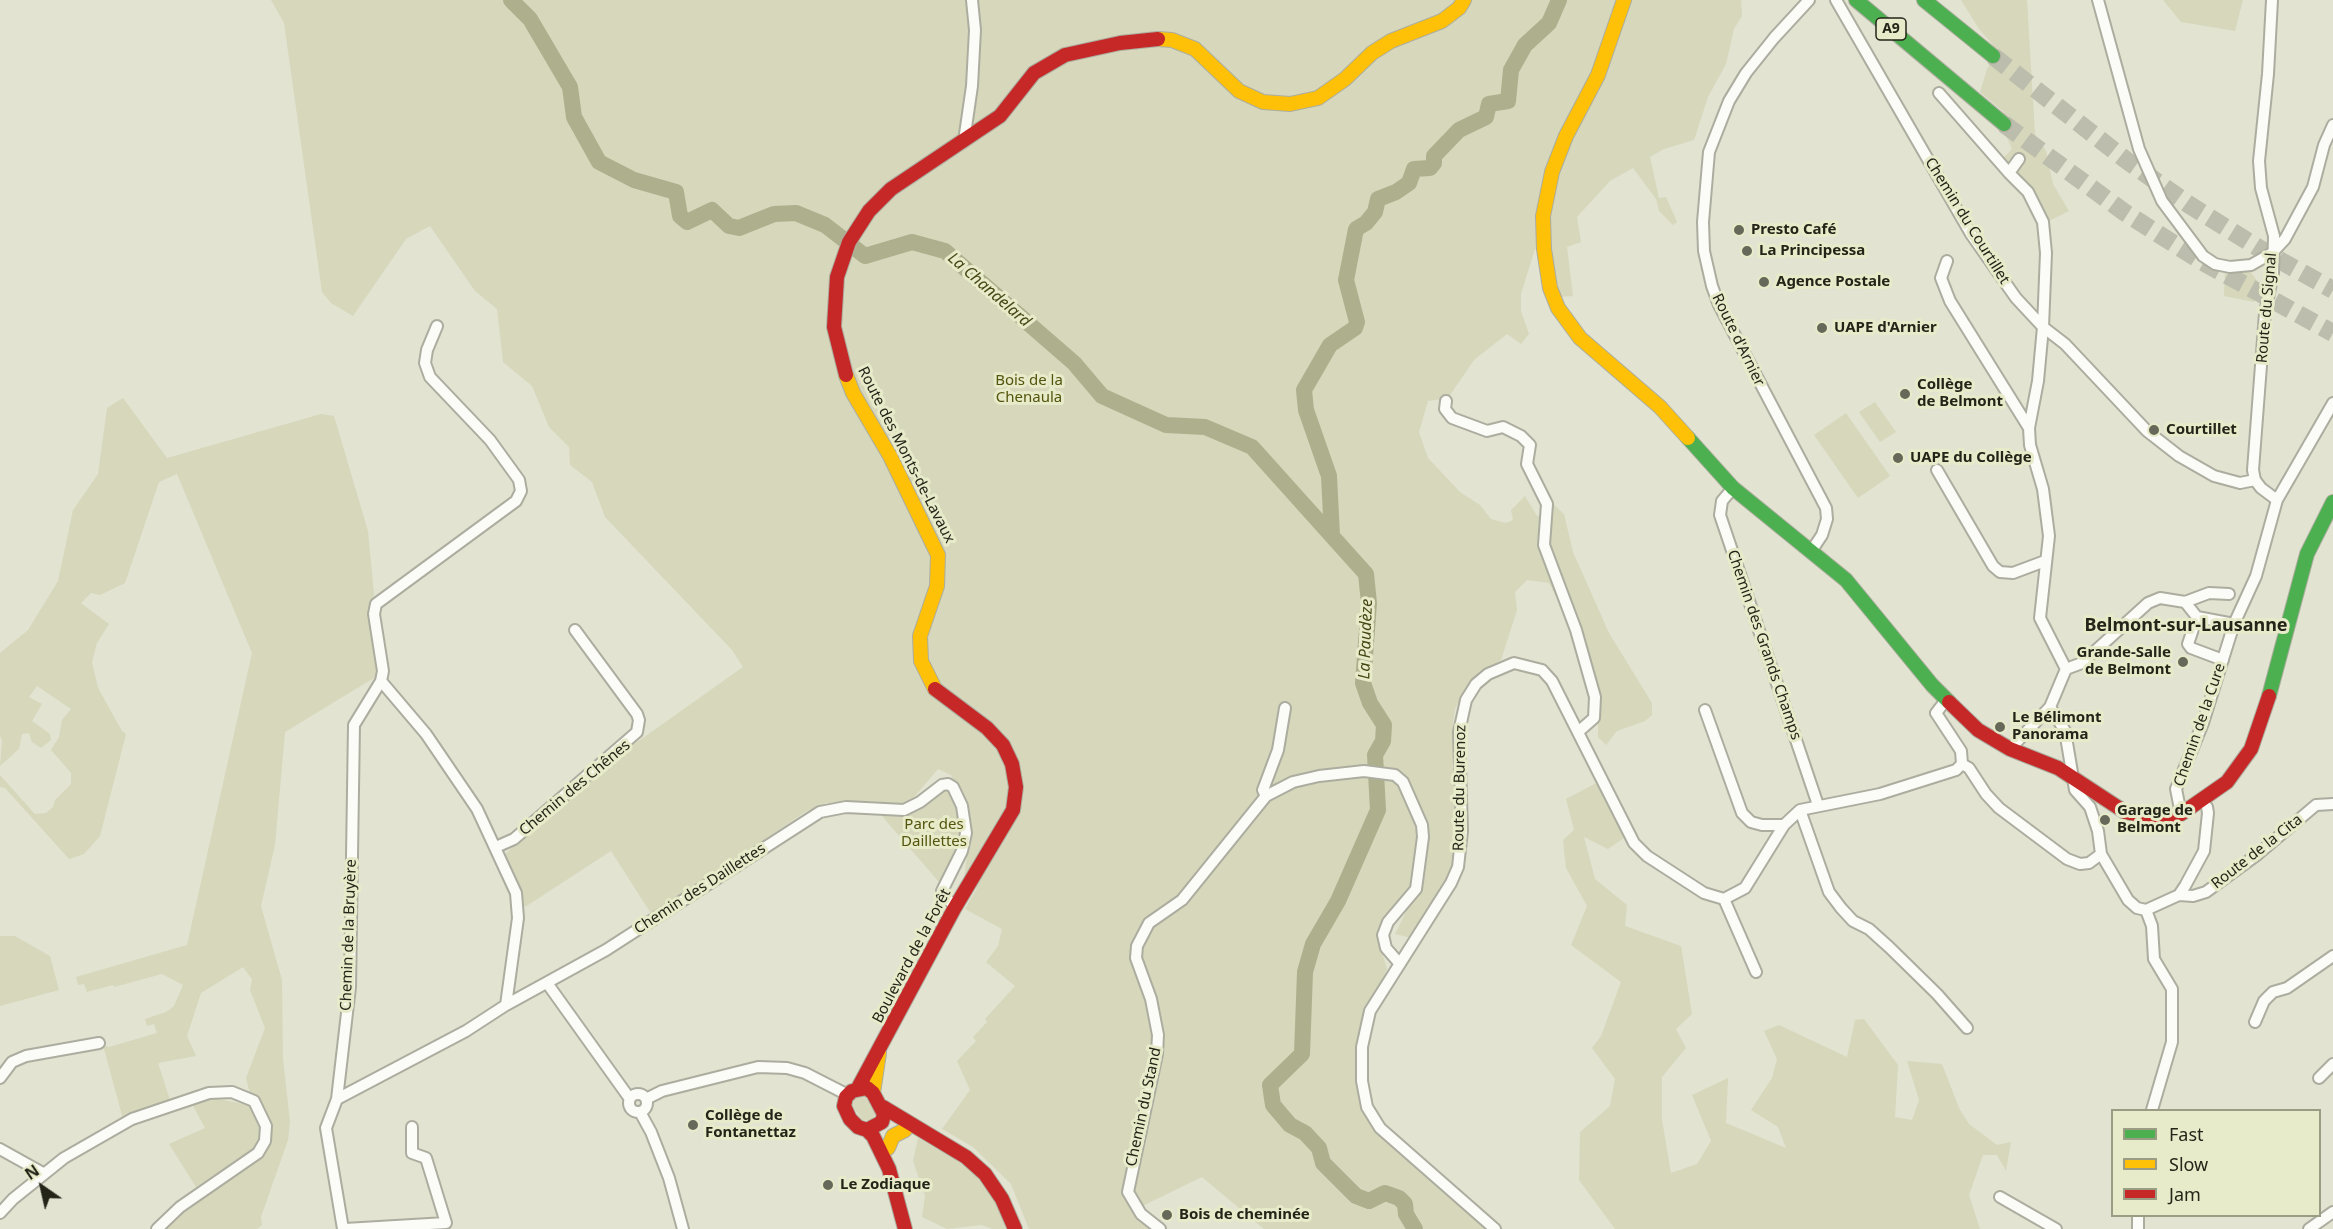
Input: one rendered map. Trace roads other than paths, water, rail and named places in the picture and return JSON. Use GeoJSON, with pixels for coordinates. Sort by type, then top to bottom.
{"type":"FeatureCollection","features":[{"type":"Feature","properties":{"kind":"main road","name":"Route des Monts-de-Lavaux"},"geometry":{"type":"LineString","coordinates":[[976,876],[1013,810],[1015,776],[1009,756],[998,738],[938,693],[926,675],[921,661],[920,636],[939,574],[935,546],[908,490],[853,393],[843,366],[834,327],[835,292],[849,242],[869,211],[885,194],[1000,116],[1034,73],[1065,55],[1120,43],[1153,39],[1172,40],[1195,49],[1239,91],[1263,102],[1290,104],[1318,98],[1345,79],[1372,53],[1391,41],[1442,21],[1459,8],[1464,0]]}},
{"type":"Feature","properties":{"kind":"main road"},"geometry":{"type":"LineString","coordinates":[[1624,0],[1598,75],[1566,136],[1552,172],[1543,216],[1544,249],[1550,288],[1563,316],[1580,338],[1660,407],[1733,488],[1812,550],[1866,601],[1946,700],[1978,730],[2072,777],[2097,796],[2126,812],[2160,818],[2181,814],[2204,801],[2227,782],[2251,749],[2263,719],[2294,593],[2307,554],[2333,502]]}},
{"type":"Feature","properties":{"kind":"main road","name":"A9"},"geometry":{"type":"LineString","coordinates":[[1856,0],[2004,124]]}},
{"type":"Feature","properties":{"kind":"main road"},"geometry":{"type":"LineString","coordinates":[[1924,0],[1993,56]]}},
{"type":"Feature","properties":{"kind":"main road","name":"Boulevard de la Forêt"},"geometry":{"type":"LineString","coordinates":[[853,1091],[879,1053],[956,906],[976,876]]}},
{"type":"Feature","properties":{"kind":"main road","name":"Boulevard de la Forêt"},"geometry":{"type":"LineString","coordinates":[[873,1093],[879,1053]]}},
{"type":"Feature","properties":{"kind":"main road"},"geometry":{"type":"LineString","coordinates":[[937,1139],[905,1130],[876,1126],[858,1127],[850,1119],[844,1106],[853,1091],[867,1089],[873,1093],[883,1107],[937,1139],[966,1157],[985,1174],[1002,1199],[1015,1229]]}},
{"type":"Feature","properties":{"kind":"main road"},"geometry":{"type":"LineString","coordinates":[[883,1107],[873,1136],[889,1169],[905,1229]]}},
{"type":"Feature","properties":{"kind":"main road"},"geometry":{"type":"LineString","coordinates":[[876,1126],[888,1148],[889,1169]]}},
{"type":"Feature","properties":{"kind":"main road"},"geometry":{"type":"LineString","coordinates":[[888,1148],[894,1136],[905,1130]]}},
{"type":"Feature","properties":{"kind":"street"},"geometry":{"type":"LineString","coordinates":[[964,141],[972,86],[975,30],[972,0]]}},
{"type":"Feature","properties":{"kind":"street","name":"Route d'Arnier"},"geometry":{"type":"LineString","coordinates":[[1809,0],[1746,73],[1729,101],[1709,152],[1703,222],[1704,251],[1719,306],[1826,508],[1827,519],[1822,535],[1812,550]]}},
{"type":"Feature","properties":{"kind":"street","name":"Chemin du Courtillet"},"geometry":{"type":"LineString","coordinates":[[1836,0],[1976,242],[2016,298],[2043,327],[2065,344],[2147,431],[2180,456],[2214,476],[2240,483],[2255,480]]}},
{"type":"Feature","properties":{"kind":"street"},"geometry":{"type":"LineString","coordinates":[[2098,0],[2139,149],[2162,201],[2202,256],[2215,264],[2230,267],[2251,265],[2272,254],[2285,239],[2313,187],[2333,125]]}},
{"type":"Feature","properties":{"kind":"street","name":"Route du Signal"},"geometry":{"type":"LineString","coordinates":[[2255,480],[2256,433],[2265,313],[2273,273],[2274,236],[2261,188],[2259,161],[2268,74],[2272,0]]}},
{"type":"Feature","properties":{"kind":"street"},"geometry":{"type":"LineString","coordinates":[[1938,93],[2028,192],[2043,222],[2046,254],[2043,327],[2038,381],[2029,428],[2030,445],[2043,489],[2049,536],[2040,618],[2066,669]]}},
{"type":"Feature","properties":{"kind":"street"},"geometry":{"type":"LineString","coordinates":[[2009,173],[2019,159]]}},
{"type":"Feature","properties":{"kind":"street"},"geometry":{"type":"LineString","coordinates":[[1947,261],[1941,278],[1950,301],[2029,428]]}},
{"type":"Feature","properties":{"kind":"street"},"geometry":{"type":"LineString","coordinates":[[437,326],[427,350],[425,363],[430,377],[490,440],[519,480],[521,491],[516,501],[376,604],[374,614],[382,671],[381,681],[426,734],[484,819],[519,902],[506,1005]]}},
{"type":"Feature","properties":{"kind":"street"},"geometry":{"type":"LineString","coordinates":[[1446,401],[1445,409],[1452,418],[1487,431],[1503,427],[1521,436],[1530,445],[1527,464],[1546,504],[1544,545],[1576,630],[1595,697],[1594,718],[1578,732]]}},
{"type":"Feature","properties":{"kind":"street","name":"Chemin de la Cure"},"geometry":{"type":"LineString","coordinates":[[2181,814],[2176,789],[2203,723],[2234,624],[2253,587],[2277,500],[2333,403]]}},
{"type":"Feature","properties":{"kind":"street"},"geometry":{"type":"LineString","coordinates":[[1937,470],[1993,566],[2000,572],[2013,573],[2045,561]]}},
{"type":"Feature","properties":{"kind":"street"},"geometry":{"type":"LineString","coordinates":[[2255,480],[2277,500]]}},
{"type":"Feature","properties":{"kind":"street","name":"Chemin des Grands Champs"},"geometry":{"type":"LineString","coordinates":[[1733,488],[1722,501],[1720,515],[1818,804]]}},
{"type":"Feature","properties":{"kind":"street"},"geometry":{"type":"LineString","coordinates":[[2010,748],[2050,707],[2066,669],[2091,656],[2148,603],[2160,598],[2185,602],[2209,593],[2229,594]]}},
{"type":"Feature","properties":{"kind":"street"},"geometry":{"type":"LineString","coordinates":[[2185,602],[2197,617],[2234,624]]}},
{"type":"Feature","properties":{"kind":"street"},"geometry":{"type":"LineString","coordinates":[[2197,617],[2188,644],[2191,648],[2223,660]]}},
{"type":"Feature","properties":{"kind":"street","name":"Chemin des Chênes"},"geometry":{"type":"LineString","coordinates":[[496,847],[514,839],[638,732],[637,714],[575,630]]}},
{"type":"Feature","properties":{"kind":"street","name":"Route du Burenoz"},"geometry":{"type":"LineString","coordinates":[[1494,1229],[1380,1128],[1367,1107],[1362,1081],[1364,1029],[1370,1011],[1451,882],[1458,867],[1462,831],[1459,732],[1466,700],[1476,684],[1488,674],[1514,663],[1542,669],[1552,681],[1634,843],[1647,856],[1704,893],[1724,899]]}},
{"type":"Feature","properties":{"kind":"street","name":"Chemin de la Bruyère"},"geometry":{"type":"LineString","coordinates":[[344,1229],[326,1128],[337,1099],[350,987],[354,725],[381,681]]}},
{"type":"Feature","properties":{"kind":"street"},"geometry":{"type":"LineString","coordinates":[[1756,972],[1724,899],[1731,898],[1745,888],[1784,825],[1800,810],[1818,804],[1880,794],[1956,770],[1962,764],[1961,751],[1936,713],[1946,700]]}},
{"type":"Feature","properties":{"kind":"street"},"geometry":{"type":"LineString","coordinates":[[2050,707],[2065,731],[2075,790],[2090,807],[2098,831],[2101,854],[2128,900],[2137,908],[2146,910],[2152,926],[2154,959],[2172,989],[2172,1042],[2152,1109]]}},
{"type":"Feature","properties":{"kind":"street"},"geometry":{"type":"LineString","coordinates":[[1266,796],[1263,790],[1278,750],[1286,708]]}},
{"type":"Feature","properties":{"kind":"street"},"geometry":{"type":"LineString","coordinates":[[1705,710],[1742,813],[1751,822],[1762,825],[1784,825]]}},
{"type":"Feature","properties":{"kind":"street"},"geometry":{"type":"LineString","coordinates":[[1962,764],[1970,768],[1986,794],[1999,808],[2067,859],[2080,864],[2089,863],[2101,854]]}},
{"type":"Feature","properties":{"kind":"street","name":"Chemin du Stand"},"geometry":{"type":"LineString","coordinates":[[1161,1229],[1141,1214],[1128,1192],[1157,1054],[1158,1035],[1151,999],[1136,958],[1137,946],[1149,923],[1182,900],[1266,796],[1293,782],[1319,776],[1364,771],[1388,773],[1395,775],[1403,782],[1422,825],[1423,837],[1416,889],[1388,922],[1383,935],[1386,948],[1400,964]]}},
{"type":"Feature","properties":{"kind":"street","name":"Chemin des Daillettes"},"geometry":{"type":"LineString","coordinates":[[337,1099],[466,1031],[506,1005],[643,927],[810,816],[830,809],[846,807],[904,810],[948,784],[953,787],[965,818],[965,842],[942,888],[944,897],[956,906]]}},
{"type":"Feature","properties":{"kind":"street","name":"Route de la Cita"},"geometry":{"type":"LineString","coordinates":[[2146,910],[2179,895],[2193,896],[2205,892],[2258,854],[2316,805],[2333,804]]}},
{"type":"Feature","properties":{"kind":"street"},"geometry":{"type":"LineString","coordinates":[[2179,895],[2204,851],[2207,807]]}},
{"type":"Feature","properties":{"kind":"street"},"geometry":{"type":"LineString","coordinates":[[1800,810],[1829,891],[1841,908],[1853,921],[1869,930],[1889,947],[1937,994],[1966,1028]]}},
{"type":"Feature","properties":{"kind":"street"},"geometry":{"type":"LineString","coordinates":[[2255,1022],[2264,1001],[2273,992],[2287,988],[2333,956]]}},
{"type":"Feature","properties":{"kind":"street"},"geometry":{"type":"LineString","coordinates":[[547,983],[630,1099],[632,1109],[640,1112],[669,1178],[683,1229]]}},
{"type":"Feature","properties":{"kind":"street"},"geometry":{"type":"LineString","coordinates":[[0,1078],[12,1062],[26,1056],[99,1043]]}},
{"type":"Feature","properties":{"kind":"street"},"geometry":{"type":"LineString","coordinates":[[2319,1078],[2333,1064]]}},
{"type":"Feature","properties":{"kind":"street"},"geometry":{"type":"LineString","coordinates":[[646,1100],[662,1091],[758,1066],[781,1067],[804,1073],[853,1091]]}},
{"type":"Feature","properties":{"kind":"street"},"geometry":{"type":"LineString","coordinates":[[0,1213],[43,1173],[109,1131],[169,1105],[209,1093],[232,1092],[254,1101],[266,1126],[265,1141],[258,1153],[180,1207],[157,1229]]}},
{"type":"Feature","properties":{"kind":"street"},"geometry":{"type":"LineString","coordinates":[[630,1099],[638,1095],[646,1100]]}},
{"type":"Feature","properties":{"kind":"street"},"geometry":{"type":"LineString","coordinates":[[640,1112],[646,1107],[646,1100]]}},
{"type":"Feature","properties":{"kind":"street"},"geometry":{"type":"LineString","coordinates":[[344,1229],[447,1226],[426,1158],[412,1153],[412,1127]]}},
{"type":"Feature","properties":{"kind":"street"},"geometry":{"type":"LineString","coordinates":[[0,1149],[43,1173]]}},
{"type":"Feature","properties":{"kind":"street"},"geometry":{"type":"LineString","coordinates":[[2000,1197],[2056,1229]]}},
{"type":"Feature","properties":{"kind":"street"},"geometry":{"type":"LineString","coordinates":[[2309,1229],[2333,1212]]}},
{"type":"Feature","properties":{"kind":"waterway","name":"La Chandelard"},"geometry":{"type":"LineString","coordinates":[[511,0],[530,19],[570,87],[574,117],[599,162],[634,180],[676,192],[680,216],[687,222],[712,210],[729,226],[739,228],[774,214],[796,213],[825,225],[865,256],[912,242],[945,251],[1074,363],[1102,396],[1166,425],[1205,427],[1252,447],[1366,574],[1369,603],[1363,683],[1370,703],[1384,725],[1383,741],[1375,755],[1378,810],[1338,901],[1313,944],[1305,972],[1302,1054],[1270,1085],[1273,1105],[1290,1125],[1305,1133],[1319,1148],[1323,1163],[1356,1196],[1369,1201],[1385,1193],[1399,1198],[1405,1204],[1406,1214],[1415,1229]]}},
{"type":"Feature","properties":{"kind":"waterway","name":"La Paudèze"},"geometry":{"type":"LineString","coordinates":[[1332,536],[1329,476],[1306,410],[1304,390],[1330,345],[1355,328],[1357,322],[1346,280],[1356,229],[1366,223],[1375,212],[1378,199],[1396,192],[1409,183],[1414,169],[1430,168],[1434,163],[1434,156],[1459,130],[1486,117],[1489,104],[1508,101],[1511,70],[1525,45],[1549,23],[1559,0]]}},
{"type":"Feature","properties":{"kind":"tunnel"},"geometry":{"type":"LineString","coordinates":[[1993,56],[2126,160],[2188,204],[2265,252],[2333,290]]}},
{"type":"Feature","properties":{"kind":"tunnel"},"geometry":{"type":"LineString","coordinates":[[2004,124],[2124,212],[2201,261],[2333,333]]}},
{"type":"Feature","properties":{"kind":"place","name":"Presto Café"},"geometry":{"type":"Point","coordinates":[1739,230]}},
{"type":"Feature","properties":{"kind":"place","name":"La Principessa"},"geometry":{"type":"Point","coordinates":[1747,251]}},
{"type":"Feature","properties":{"kind":"place","name":"Agence Postale"},"geometry":{"type":"Point","coordinates":[1764,282]}},
{"type":"Feature","properties":{"kind":"place","name":"UAPE d'Arnier"},"geometry":{"type":"Point","coordinates":[1822,328]}},
{"type":"Feature","properties":{"kind":"place","name":"Collège de Belmont"},"geometry":{"type":"Point","coordinates":[1905,394]}},
{"type":"Feature","properties":{"kind":"place","name":"Courtillet"},"geometry":{"type":"Point","coordinates":[2154,430]}},
{"type":"Feature","properties":{"kind":"place","name":"UAPE du Collège"},"geometry":{"type":"Point","coordinates":[1898,458]}},
{"type":"Feature","properties":{"kind":"place","name":"Grande-Salle de Belmont"},"geometry":{"type":"Point","coordinates":[2183,662]}},
{"type":"Feature","properties":{"kind":"place","name":"Le Bélimont Panorama"},"geometry":{"type":"Point","coordinates":[2000,727]}},
{"type":"Feature","properties":{"kind":"place","name":"Garage de Belmont"},"geometry":{"type":"Point","coordinates":[2105,820]}},
{"type":"Feature","properties":{"kind":"place","name":"Collège de Fontanettaz"},"geometry":{"type":"Point","coordinates":[693,1125]}},
{"type":"Feature","properties":{"kind":"place","name":"Le Zodiaque"},"geometry":{"type":"Point","coordinates":[828,1185]}},
{"type":"Feature","properties":{"kind":"place","name":"Bois de cheminée"},"geometry":{"type":"Point","coordinates":[1167,1215]}},
{"type":"Feature","properties":{"kind":"district","name":"Belmont-sur-Lausanne"},"geometry":{"type":"Point","coordinates":[2186,626]}},
{"type":"Feature","properties":{"kind":"park label","name":"Bois de la Chenaula"},"geometry":{"type":"Point","coordinates":[1029,390]}},
{"type":"Feature","properties":{"kind":"park label","name":"Parc des Daillettes"},"geometry":{"type":"Point","coordinates":[934,834]}}]}
